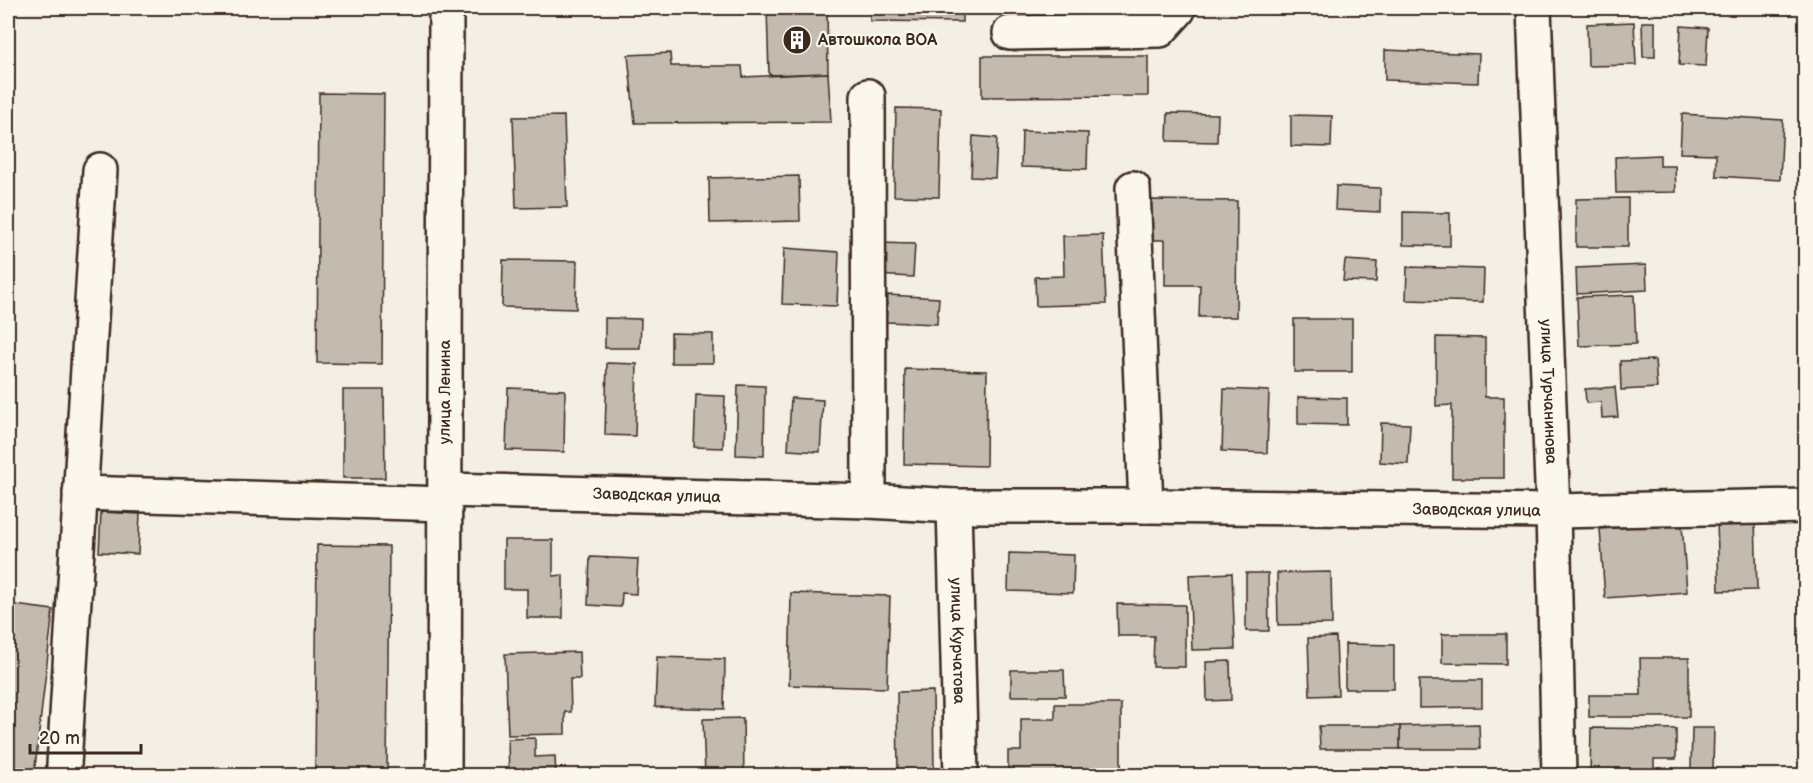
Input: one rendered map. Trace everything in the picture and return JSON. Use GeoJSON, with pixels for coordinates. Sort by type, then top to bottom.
{"type":"FeatureCollection","features":[{"type":"Feature","properties":{"kind":"street","name":"улица Ленина"},"geometry":{"type":"LineString","coordinates":[[444,776],[446,8]]}},
{"type":"Feature","properties":{"kind":"street"},"geometry":{"type":"LineString","coordinates":[[1010,33],[1160,30],[1178,8]]}},
{"type":"Feature","properties":{"kind":"street","name":"улица Турчанинова"},"geometry":{"type":"LineString","coordinates":[[1534,8],[1559,776]]}},
{"type":"Feature","properties":{"kind":"street"},"geometry":{"type":"LineString","coordinates":[[868,96],[869,501]]}},
{"type":"Feature","properties":{"kind":"street"},"geometry":{"type":"LineString","coordinates":[[64,765],[100,170]]}},
{"type":"Feature","properties":{"kind":"street"},"geometry":{"type":"LineString","coordinates":[[1133,188],[1146,506]]}},
{"type":"Feature","properties":{"kind":"street","name":"Заводская улица"},"geometry":{"type":"LineString","coordinates":[[80,494],[869,501],[954,506],[1552,511],[1806,506]]}},
{"type":"Feature","properties":{"kind":"street","name":"улица Курчатова"},"geometry":{"type":"LineString","coordinates":[[954,506],[961,776]]}},
{"type":"Feature","properties":{"kind":"building","name":"Автошкола ВОА"},"geometry":{"type":"Polygon","coordinates":[[[767,8],[827,8],[828,73],[769,75],[767,8]]]}},
{"type":"Feature","properties":{"kind":"building"},"geometry":{"type":"Polygon","coordinates":[[[870,8],[962,8],[962,22],[870,21],[870,8]]]}},
{"type":"Feature","properties":{"kind":"building"},"geometry":{"type":"Polygon","coordinates":[[[1025,8],[1151,8],[1025,12],[1025,8]]]}},
{"type":"Feature","properties":{"kind":"building"},"geometry":{"type":"Polygon","coordinates":[[[1249,8],[1287,8],[1287,14],[1249,13],[1249,8]]]}},
{"type":"Feature","properties":{"kind":"building"},"geometry":{"type":"Polygon","coordinates":[[[1634,22],[1636,65],[1588,66],[1587,24],[1634,22]]]}},
{"type":"Feature","properties":{"kind":"building"},"geometry":{"type":"Polygon","coordinates":[[[1642,22],[1655,22],[1655,57],[1643,57],[1642,22]]]}},
{"type":"Feature","properties":{"kind":"building"},"geometry":{"type":"Polygon","coordinates":[[[1681,26],[1708,28],[1706,66],[1679,65],[1681,26]]]}},
{"type":"Feature","properties":{"kind":"building"},"geometry":{"type":"Polygon","coordinates":[[[1385,50],[1479,54],[1478,83],[1385,80],[1385,50]]]}},
{"type":"Feature","properties":{"kind":"building"},"geometry":{"type":"Polygon","coordinates":[[[670,53],[671,66],[742,66],[743,77],[828,73],[831,122],[635,123],[628,55],[670,53]]]}},
{"type":"Feature","properties":{"kind":"building"},"geometry":{"type":"Polygon","coordinates":[[[982,56],[1148,56],[1148,96],[982,97],[982,56]]]}},
{"type":"Feature","properties":{"kind":"building"},"geometry":{"type":"Polygon","coordinates":[[[319,93],[384,94],[382,364],[317,363],[319,93]]]}},
{"type":"Feature","properties":{"kind":"building"},"geometry":{"type":"Polygon","coordinates":[[[896,108],[941,109],[939,197],[894,196],[896,108]]]}},
{"type":"Feature","properties":{"kind":"building"},"geometry":{"type":"Polygon","coordinates":[[[1168,113],[1218,114],[1217,142],[1167,141],[1168,113]]]}},
{"type":"Feature","properties":{"kind":"building"},"geometry":{"type":"Polygon","coordinates":[[[1682,114],[1783,120],[1780,180],[1716,176],[1716,154],[1680,153],[1682,114]]]}},
{"type":"Feature","properties":{"kind":"building"},"geometry":{"type":"Polygon","coordinates":[[[1291,115],[1332,116],[1331,147],[1291,146],[1291,115]]]}},
{"type":"Feature","properties":{"kind":"building"},"geometry":{"type":"Polygon","coordinates":[[[564,116],[567,207],[516,208],[513,117],[564,116]]]}},
{"type":"Feature","properties":{"kind":"building"},"geometry":{"type":"Polygon","coordinates":[[[1022,131],[1088,133],[1087,169],[1021,167],[1022,131]]]}},
{"type":"Feature","properties":{"kind":"building"},"geometry":{"type":"Polygon","coordinates":[[[973,136],[997,138],[995,178],[971,177],[973,136]]]}},
{"type":"Feature","properties":{"kind":"building"},"geometry":{"type":"Polygon","coordinates":[[[1660,155],[1660,166],[1675,166],[1676,192],[1616,193],[1615,157],[1660,155]]]}},
{"type":"Feature","properties":{"kind":"building"},"geometry":{"type":"Polygon","coordinates":[[[799,176],[800,221],[710,223],[709,178],[799,176]]]}},
{"type":"Feature","properties":{"kind":"building"},"geometry":{"type":"Polygon","coordinates":[[[1336,186],[1380,188],[1380,212],[1335,210],[1336,186]]]}},
{"type":"Feature","properties":{"kind":"building"},"geometry":{"type":"Polygon","coordinates":[[[1628,198],[1628,247],[1576,247],[1576,199],[1628,198]]]}},
{"type":"Feature","properties":{"kind":"building"},"geometry":{"type":"Polygon","coordinates":[[[1148,200],[1237,201],[1236,317],[1199,317],[1200,285],[1165,285],[1165,240],[1148,240],[1148,200]]]}},
{"type":"Feature","properties":{"kind":"building"},"geometry":{"type":"Polygon","coordinates":[[[1403,212],[1450,213],[1450,246],[1403,245],[1403,212]]]}},
{"type":"Feature","properties":{"kind":"building"},"geometry":{"type":"Polygon","coordinates":[[[1103,235],[1106,304],[1036,306],[1035,277],[1064,276],[1063,236],[1103,235]]]}},
{"type":"Feature","properties":{"kind":"building"},"geometry":{"type":"Polygon","coordinates":[[[877,243],[915,244],[913,277],[875,275],[877,243]]]}},
{"type":"Feature","properties":{"kind":"building"},"geometry":{"type":"Polygon","coordinates":[[[784,248],[839,252],[837,306],[782,304],[784,248]]]}},
{"type":"Feature","properties":{"kind":"building"},"geometry":{"type":"Polygon","coordinates":[[[503,260],[577,261],[576,309],[502,307],[503,260]]]}},
{"type":"Feature","properties":{"kind":"building"},"geometry":{"type":"Polygon","coordinates":[[[1345,260],[1377,262],[1376,282],[1343,281],[1345,260]]]}},
{"type":"Feature","properties":{"kind":"building"},"geometry":{"type":"Polygon","coordinates":[[[1646,265],[1647,290],[1577,294],[1576,268],[1646,265]]]}},
{"type":"Feature","properties":{"kind":"building"},"geometry":{"type":"Polygon","coordinates":[[[1407,267],[1484,269],[1483,302],[1406,300],[1407,267]]]}},
{"type":"Feature","properties":{"kind":"building"},"geometry":{"type":"Polygon","coordinates":[[[888,295],[939,298],[937,324],[886,322],[888,295]]]}},
{"type":"Feature","properties":{"kind":"building"},"geometry":{"type":"Polygon","coordinates":[[[1634,295],[1636,344],[1579,346],[1577,297],[1634,295]]]}},
{"type":"Feature","properties":{"kind":"building"},"geometry":{"type":"Polygon","coordinates":[[[605,318],[641,319],[640,348],[605,348],[605,318]]]}},
{"type":"Feature","properties":{"kind":"building"},"geometry":{"type":"Polygon","coordinates":[[[1294,319],[1352,319],[1352,372],[1294,372],[1294,319]]]}},
{"type":"Feature","properties":{"kind":"building"},"geometry":{"type":"Polygon","coordinates":[[[671,333],[713,334],[713,363],[671,363],[671,333]]]}},
{"type":"Feature","properties":{"kind":"building"},"geometry":{"type":"Polygon","coordinates":[[[1436,337],[1485,338],[1485,397],[1504,397],[1504,478],[1452,478],[1452,405],[1436,406],[1436,337]]]}},
{"type":"Feature","properties":{"kind":"building"},"geometry":{"type":"Polygon","coordinates":[[[1655,360],[1657,388],[1621,390],[1620,361],[1655,360]]]}},
{"type":"Feature","properties":{"kind":"building"},"geometry":{"type":"Polygon","coordinates":[[[607,363],[637,364],[635,436],[605,435],[607,363]]]}},
{"type":"Feature","properties":{"kind":"building"},"geometry":{"type":"Polygon","coordinates":[[[905,369],[987,371],[986,466],[904,464],[905,369]]]}},
{"type":"Feature","properties":{"kind":"building"},"geometry":{"type":"Polygon","coordinates":[[[738,385],[765,386],[764,456],[736,455],[738,385]]]}},
{"type":"Feature","properties":{"kind":"building"},"geometry":{"type":"Polygon","coordinates":[[[1615,387],[1618,417],[1602,418],[1601,402],[1586,403],[1585,389],[1615,387]]]}},
{"type":"Feature","properties":{"kind":"building"},"geometry":{"type":"Polygon","coordinates":[[[508,388],[565,390],[564,452],[506,450],[508,388]]]}},
{"type":"Feature","properties":{"kind":"building"},"geometry":{"type":"Polygon","coordinates":[[[1224,389],[1269,391],[1267,453],[1222,451],[1224,389]]]}},
{"type":"Feature","properties":{"kind":"building"},"geometry":{"type":"Polygon","coordinates":[[[343,390],[384,390],[385,478],[343,478],[343,390]]]}},
{"type":"Feature","properties":{"kind":"building"},"geometry":{"type":"Polygon","coordinates":[[[696,395],[725,396],[723,448],[694,447],[696,395]]]}},
{"type":"Feature","properties":{"kind":"building"},"geometry":{"type":"Polygon","coordinates":[[[1298,397],[1347,398],[1347,425],[1298,424],[1298,397]]]}},
{"type":"Feature","properties":{"kind":"building"},"geometry":{"type":"Polygon","coordinates":[[[791,398],[823,400],[820,452],[788,450],[791,398]]]}},
{"type":"Feature","properties":{"kind":"building"},"geometry":{"type":"Polygon","coordinates":[[[1381,423],[1410,424],[1408,464],[1380,462],[1381,423]]]}},
{"type":"Feature","properties":{"kind":"building"},"geometry":{"type":"Polygon","coordinates":[[[101,512],[140,514],[138,554],[99,552],[101,512]]]}},
{"type":"Feature","properties":{"kind":"building"},"geometry":{"type":"Polygon","coordinates":[[[1755,518],[1757,590],[1719,591],[1717,519],[1755,518]]]}},
{"type":"Feature","properties":{"kind":"building"},"geometry":{"type":"Polygon","coordinates":[[[1682,524],[1687,592],[1605,598],[1600,529],[1682,524]]]}},
{"type":"Feature","properties":{"kind":"building"},"geometry":{"type":"Polygon","coordinates":[[[504,540],[553,540],[553,576],[563,575],[563,618],[527,618],[527,589],[504,589],[504,540]]]}},
{"type":"Feature","properties":{"kind":"building"},"geometry":{"type":"Polygon","coordinates":[[[317,545],[389,546],[387,776],[315,776],[317,545]]]}},
{"type":"Feature","properties":{"kind":"building"},"geometry":{"type":"Polygon","coordinates":[[[1009,553],[1074,555],[1073,593],[1008,591],[1009,553]]]}},
{"type":"Feature","properties":{"kind":"building"},"geometry":{"type":"Polygon","coordinates":[[[590,557],[638,559],[636,594],[622,593],[621,607],[588,605],[590,557]]]}},
{"type":"Feature","properties":{"kind":"building"},"geometry":{"type":"Polygon","coordinates":[[[1331,572],[1332,624],[1278,625],[1277,573],[1331,572]]]}},
{"type":"Feature","properties":{"kind":"building"},"geometry":{"type":"Polygon","coordinates":[[[1232,573],[1235,649],[1192,650],[1189,575],[1232,573]]]}},
{"type":"Feature","properties":{"kind":"building"},"geometry":{"type":"Polygon","coordinates":[[[1246,573],[1268,573],[1269,631],[1246,631],[1246,573]]]}},
{"type":"Feature","properties":{"kind":"building"},"geometry":{"type":"Polygon","coordinates":[[[791,593],[890,596],[887,688],[789,685],[791,593]]]}},
{"type":"Feature","properties":{"kind":"building"},"geometry":{"type":"Polygon","coordinates":[[[8,604],[53,610],[34,776],[8,776],[8,604]]]}},
{"type":"Feature","properties":{"kind":"building"},"geometry":{"type":"Polygon","coordinates":[[[1117,604],[1185,605],[1185,667],[1153,667],[1154,636],[1118,636],[1117,604]]]}},
{"type":"Feature","properties":{"kind":"building"},"geometry":{"type":"Polygon","coordinates":[[[1442,634],[1506,634],[1506,664],[1442,663],[1442,634]]]}},
{"type":"Feature","properties":{"kind":"building"},"geometry":{"type":"Polygon","coordinates":[[[1336,637],[1338,695],[1310,696],[1308,638],[1336,637]]]}},
{"type":"Feature","properties":{"kind":"building"},"geometry":{"type":"Polygon","coordinates":[[[1345,644],[1394,645],[1394,689],[1345,689],[1345,644]]]}},
{"type":"Feature","properties":{"kind":"building"},"geometry":{"type":"Polygon","coordinates":[[[579,652],[580,679],[570,679],[571,712],[565,712],[565,734],[508,735],[505,654],[579,652]]]}},
{"type":"Feature","properties":{"kind":"building"},"geometry":{"type":"Polygon","coordinates":[[[657,657],[725,659],[724,709],[655,707],[657,657]]]}},
{"type":"Feature","properties":{"kind":"building"},"geometry":{"type":"Polygon","coordinates":[[[1640,658],[1689,658],[1689,717],[1589,717],[1589,695],[1641,695],[1640,658]]]}},
{"type":"Feature","properties":{"kind":"building"},"geometry":{"type":"Polygon","coordinates":[[[1230,661],[1231,700],[1207,701],[1206,662],[1230,661]]]}},
{"type":"Feature","properties":{"kind":"building"},"geometry":{"type":"Polygon","coordinates":[[[1011,670],[1064,670],[1065,696],[1011,696],[1011,670]]]}},
{"type":"Feature","properties":{"kind":"building"},"geometry":{"type":"Polygon","coordinates":[[[1419,680],[1482,680],[1482,707],[1419,708],[1419,680]]]}},
{"type":"Feature","properties":{"kind":"building"},"geometry":{"type":"Polygon","coordinates":[[[933,691],[934,776],[823,776],[898,774],[897,692],[933,691]]]}},
{"type":"Feature","properties":{"kind":"building"},"geometry":{"type":"Polygon","coordinates":[[[1055,704],[1121,704],[1121,776],[1008,776],[1008,751],[1021,751],[1021,719],[1055,719],[1055,704]]]}},
{"type":"Feature","properties":{"kind":"building"},"geometry":{"type":"Polygon","coordinates":[[[743,718],[744,776],[705,776],[703,719],[743,718]]]}},
{"type":"Feature","properties":{"kind":"building"},"geometry":{"type":"Polygon","coordinates":[[[1479,724],[1480,749],[1400,749],[1400,726],[1479,724]]]}},
{"type":"Feature","properties":{"kind":"building"},"geometry":{"type":"Polygon","coordinates":[[[1319,726],[1400,726],[1400,749],[1320,749],[1319,726]]]}},
{"type":"Feature","properties":{"kind":"building"},"geometry":{"type":"Polygon","coordinates":[[[1591,728],[1676,729],[1676,759],[1654,759],[1654,775],[1590,774],[1591,728]]]}},
{"type":"Feature","properties":{"kind":"building"},"geometry":{"type":"Polygon","coordinates":[[[1692,728],[1714,728],[1713,769],[1691,769],[1692,728]]]}},
{"type":"Feature","properties":{"kind":"building"},"geometry":{"type":"Polygon","coordinates":[[[535,738],[535,757],[555,756],[556,776],[509,776],[508,739],[535,738]]]}},
{"type":"Feature","properties":{"kind":"building"},"geometry":{"type":"Polygon","coordinates":[[[1329,768],[1384,768],[1384,776],[1329,776],[1329,768]]]}},
{"type":"Feature","properties":{"kind":"place","name":"Автошкола ВОА"},"geometry":{"type":"Point","coordinates":[797,40]}}]}
